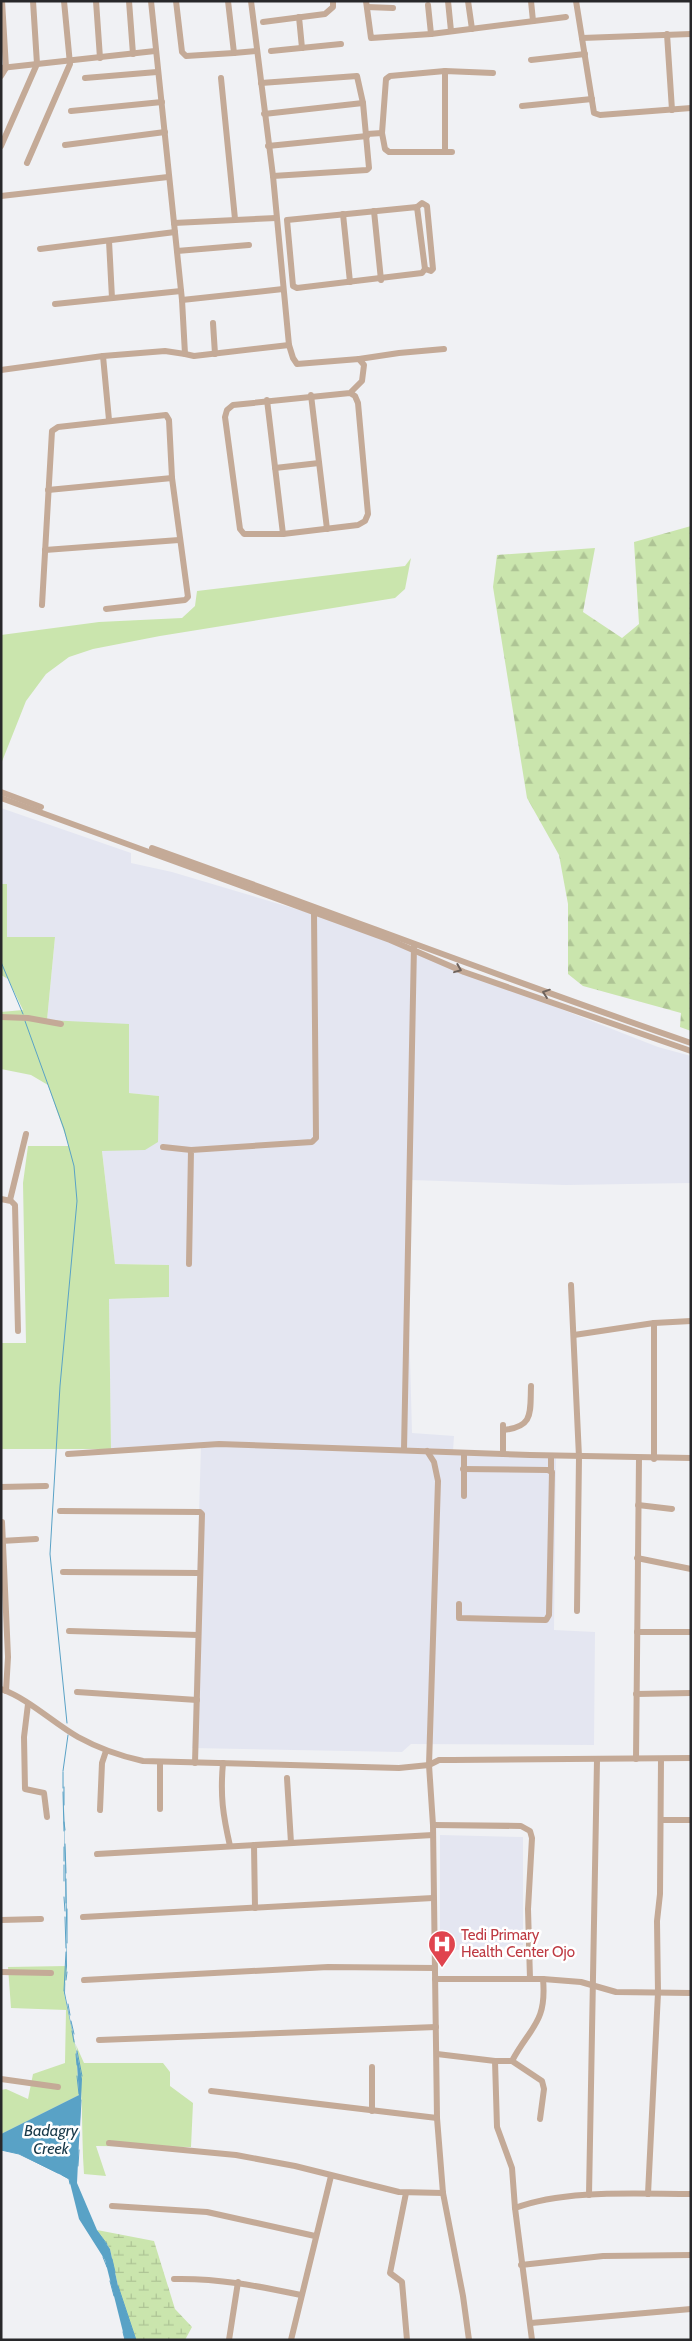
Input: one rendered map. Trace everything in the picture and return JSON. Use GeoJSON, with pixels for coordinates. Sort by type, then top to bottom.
{"type":"FeatureCollection","features":[{"type":"Feature","properties":{"kind":"street"},"geometry":{"type":"LineString","coordinates":[[1,76],[4,68],[2,1]]}},
{"type":"Feature","properties":{"kind":"street"},"geometry":{"type":"LineString","coordinates":[[1,146],[37,64],[33,1]]}},
{"type":"Feature","properties":{"kind":"street"},"geometry":{"type":"LineString","coordinates":[[28,163],[71,61],[68,54],[64,1]]}},
{"type":"Feature","properties":{"kind":"street"},"geometry":{"type":"LineString","coordinates":[[96,1],[100,58]]}},
{"type":"Feature","properties":{"kind":"street"},"geometry":{"type":"LineString","coordinates":[[129,1],[133,54]]}},
{"type":"Feature","properties":{"kind":"street"},"geometry":{"type":"LineString","coordinates":[[151,1],[182,300],[185,354]]}},
{"type":"Feature","properties":{"kind":"street"},"geometry":{"type":"LineString","coordinates":[[176,1],[183,55],[257,51]]}},
{"type":"Feature","properties":{"kind":"street"},"geometry":{"type":"LineString","coordinates":[[228,1],[234,53]]}},
{"type":"Feature","properties":{"kind":"street"},"geometry":{"type":"LineString","coordinates":[[251,1],[272,176],[289,345],[293,358],[297,364],[444,349]]}},
{"type":"Feature","properties":{"kind":"street"},"geometry":{"type":"LineString","coordinates":[[263,22],[324,14],[333,7],[333,1]]}},
{"type":"Feature","properties":{"kind":"street"},"geometry":{"type":"LineString","coordinates":[[448,1],[451,31]]}},
{"type":"Feature","properties":{"kind":"street"},"geometry":{"type":"LineString","coordinates":[[468,1],[472,29]]}},
{"type":"Feature","properties":{"kind":"street"},"geometry":{"type":"LineString","coordinates":[[531,1],[533,21]]}},
{"type":"Feature","properties":{"kind":"street"},"geometry":{"type":"LineString","coordinates":[[576,1],[592,99],[597,115],[691,108]]}},
{"type":"Feature","properties":{"kind":"street"},"geometry":{"type":"LineString","coordinates":[[393,8],[366,4],[371,38],[431,34],[566,17]]}},
{"type":"Feature","properties":{"kind":"street"},"geometry":{"type":"LineString","coordinates":[[428,4],[431,34]]}},
{"type":"Feature","properties":{"kind":"street"},"geometry":{"type":"LineString","coordinates":[[299,17],[302,48]]}},
{"type":"Feature","properties":{"kind":"street"},"geometry":{"type":"LineString","coordinates":[[667,34],[672,110]]}},
{"type":"Feature","properties":{"kind":"street"},"geometry":{"type":"LineString","coordinates":[[582,38],[691,34]]}},
{"type":"Feature","properties":{"kind":"street"},"geometry":{"type":"LineString","coordinates":[[271,51],[342,44]]}},
{"type":"Feature","properties":{"kind":"street"},"geometry":{"type":"LineString","coordinates":[[4,68],[155,51]]}},
{"type":"Feature","properties":{"kind":"street"},"geometry":{"type":"LineString","coordinates":[[532,60],[585,54]]}},
{"type":"Feature","properties":{"kind":"street"},"geometry":{"type":"LineString","coordinates":[[445,71],[448,152],[390,152],[384,149],[382,133],[386,79],[390,76],[445,71],[493,73]]}},
{"type":"Feature","properties":{"kind":"street"},"geometry":{"type":"LineString","coordinates":[[85,78],[158,72]]}},
{"type":"Feature","properties":{"kind":"street"},"geometry":{"type":"LineString","coordinates":[[261,83],[355,75],[359,79],[367,135],[369,168],[367,170],[272,176]]}},
{"type":"Feature","properties":{"kind":"street"},"geometry":{"type":"LineString","coordinates":[[221,78],[235,219]]}},
{"type":"Feature","properties":{"kind":"street"},"geometry":{"type":"LineString","coordinates":[[522,106],[592,99]]}},
{"type":"Feature","properties":{"kind":"street"},"geometry":{"type":"LineString","coordinates":[[71,111],[162,102]]}},
{"type":"Feature","properties":{"kind":"street"},"geometry":{"type":"LineString","coordinates":[[264,114],[363,103]]}},
{"type":"Feature","properties":{"kind":"street"},"geometry":{"type":"LineString","coordinates":[[65,145],[165,132]]}},
{"type":"Feature","properties":{"kind":"street"},"geometry":{"type":"LineString","coordinates":[[268,146],[382,133]]}},
{"type":"Feature","properties":{"kind":"street"},"geometry":{"type":"LineString","coordinates":[[1,196],[168,177]]}},
{"type":"Feature","properties":{"kind":"street"},"geometry":{"type":"LineString","coordinates":[[417,207],[425,269],[419,275],[294,288],[287,220],[374,211],[417,207]]}},
{"type":"Feature","properties":{"kind":"street"},"geometry":{"type":"LineString","coordinates":[[374,211],[381,280]]}},
{"type":"Feature","properties":{"kind":"street"},"geometry":{"type":"LineString","coordinates":[[343,214],[350,282]]}},
{"type":"Feature","properties":{"kind":"street"},"geometry":{"type":"LineString","coordinates":[[174,223],[276,218]]}},
{"type":"Feature","properties":{"kind":"street"},"geometry":{"type":"LineString","coordinates":[[40,249],[175,232]]}},
{"type":"Feature","properties":{"kind":"street"},"geometry":{"type":"LineString","coordinates":[[109,241],[112,298]]}},
{"type":"Feature","properties":{"kind":"street"},"geometry":{"type":"LineString","coordinates":[[177,251],[249,245]]}},
{"type":"Feature","properties":{"kind":"street"},"geometry":{"type":"LineString","coordinates":[[282,267],[291,266]]}},
{"type":"Feature","properties":{"kind":"street"},"geometry":{"type":"LineString","coordinates":[[182,300],[284,289]]}},
{"type":"Feature","properties":{"kind":"street"},"geometry":{"type":"LineString","coordinates":[[55,304],[181,291]]}},
{"type":"Feature","properties":{"kind":"street"},"geometry":{"type":"LineString","coordinates":[[213,322],[216,354]]}},
{"type":"Feature","properties":{"kind":"street"},"geometry":{"type":"LineString","coordinates":[[1,370],[103,356],[165,351],[194,356],[289,345]]}},
{"type":"Feature","properties":{"kind":"street"},"geometry":{"type":"LineString","coordinates":[[103,356],[108,420]]}},
{"type":"Feature","properties":{"kind":"street"},"geometry":{"type":"LineString","coordinates":[[350,393],[362,381],[365,374],[364,365],[359,359]]}},
{"type":"Feature","properties":{"kind":"street"},"geometry":{"type":"LineString","coordinates":[[350,393],[355,396],[358,403],[368,514],[365,521],[358,525],[249,536],[240,529],[225,417],[227,410],[233,405],[267,400],[350,393]]}},
{"type":"Feature","properties":{"kind":"street"},"geometry":{"type":"LineString","coordinates":[[311,395],[327,529]]}},
{"type":"Feature","properties":{"kind":"street"},"geometry":{"type":"LineString","coordinates":[[267,400],[283,534]]}},
{"type":"Feature","properties":{"kind":"street"},"geometry":{"type":"LineString","coordinates":[[42,605],[52,432],[58,427],[108,420],[168,417],[179,540],[188,593],[185,600],[106,609]]}},
{"type":"Feature","properties":{"kind":"street"},"geometry":{"type":"LineString","coordinates":[[275,468],[319,463]]}},
{"type":"Feature","properties":{"kind":"street"},"geometry":{"type":"LineString","coordinates":[[48,490],[172,478]]}},
{"type":"Feature","properties":{"kind":"street"},"geometry":{"type":"LineString","coordinates":[[45,550],[179,540]]}},
{"type":"Feature","properties":{"kind":"street"},"geometry":{"type":"LineString","coordinates":[[1,792],[414,947],[504,986],[691,1051]]}},
{"type":"Feature","properties":{"kind":"street"},"geometry":{"type":"LineString","coordinates":[[1,798],[314,913],[691,1044]]}},
{"type":"Feature","properties":{"kind":"street"},"geometry":{"type":"LineString","coordinates":[[163,1147],[191,1150],[315,1140],[314,913]]}},
{"type":"Feature","properties":{"kind":"street"},"geometry":{"type":"LineString","coordinates":[[404,1450],[414,947]]}},
{"type":"Feature","properties":{"kind":"street"},"geometry":{"type":"LineString","coordinates":[[504,986],[506,979]]}},
{"type":"Feature","properties":{"kind":"street"},"geometry":{"type":"LineString","coordinates":[[1,1017],[28,1018],[61,1024]]}},
{"type":"Feature","properties":{"kind":"street"},"geometry":{"type":"LineString","coordinates":[[10,1200],[26,1134]]}},
{"type":"Feature","properties":{"kind":"street"},"geometry":{"type":"LineString","coordinates":[[188,1264],[191,1150]]}},
{"type":"Feature","properties":{"kind":"street"},"geometry":{"type":"LineString","coordinates":[[1,1199],[10,1200],[15,1205],[18,1331]]}},
{"type":"Feature","properties":{"kind":"street"},"geometry":{"type":"LineString","coordinates":[[572,1285],[578,1457],[577,1611]]}},
{"type":"Feature","properties":{"kind":"street"},"geometry":{"type":"LineString","coordinates":[[574,1335],[654,1323],[691,1321]]}},
{"type":"Feature","properties":{"kind":"street"},"geometry":{"type":"LineString","coordinates":[[654,1323],[654,1459]]}},
{"type":"Feature","properties":{"kind":"street"},"geometry":{"type":"LineString","coordinates":[[503,1454],[503,1428],[519,1428],[527,1422],[530,1414],[531,1386]]}},
{"type":"Feature","properties":{"kind":"street"},"geometry":{"type":"LineString","coordinates":[[68,1454],[219,1444],[578,1457],[691,1458]]}},
{"type":"Feature","properties":{"kind":"street"},"geometry":{"type":"LineString","coordinates":[[427,1451],[434,1462],[438,1481],[429,1766],[433,1826],[437,2118],[443,2193],[463,2296],[469,2340]]}},
{"type":"Feature","properties":{"kind":"street"},"geometry":{"type":"LineString","coordinates":[[464,1453],[464,1496]]}},
{"type":"Feature","properties":{"kind":"street"},"geometry":{"type":"LineString","coordinates":[[459,1604],[459,1618],[542,1621],[548,1618],[553,1475],[550,1471],[550,1456]]}},
{"type":"Feature","properties":{"kind":"street"},"geometry":{"type":"LineString","coordinates":[[636,1759],[639,1458]]}},
{"type":"Feature","properties":{"kind":"street"},"geometry":{"type":"LineString","coordinates":[[463,1469],[550,1471]]}},
{"type":"Feature","properties":{"kind":"street"},"geometry":{"type":"LineString","coordinates":[[1,1487],[46,1486]]}},
{"type":"Feature","properties":{"kind":"street"},"geometry":{"type":"LineString","coordinates":[[638,1505],[672,1509]]}},
{"type":"Feature","properties":{"kind":"street"},"geometry":{"type":"LineString","coordinates":[[60,1511],[200,1512],[202,1516],[195,1763]]}},
{"type":"Feature","properties":{"kind":"street"},"geometry":{"type":"LineString","coordinates":[[2,1522],[8,1657],[4,1690],[77,1736],[106,1751],[125,1757],[160,1762],[399,1768],[429,1766],[439,1760],[691,1758]]}},
{"type":"Feature","properties":{"kind":"street"},"geometry":{"type":"LineString","coordinates":[[2,1541],[36,1539]]}},
{"type":"Feature","properties":{"kind":"street"},"geometry":{"type":"LineString","coordinates":[[637,1558],[691,1569]]}},
{"type":"Feature","properties":{"kind":"street"},"geometry":{"type":"LineString","coordinates":[[64,1572],[199,1573]]}},
{"type":"Feature","properties":{"kind":"street"},"geometry":{"type":"LineString","coordinates":[[69,1631],[198,1636]]}},
{"type":"Feature","properties":{"kind":"street"},"geometry":{"type":"LineString","coordinates":[[636,1632],[691,1632]]}},
{"type":"Feature","properties":{"kind":"street"},"geometry":{"type":"LineString","coordinates":[[77,1692],[197,1700]]}},
{"type":"Feature","properties":{"kind":"street"},"geometry":{"type":"LineString","coordinates":[[636,1694],[691,1694]]}},
{"type":"Feature","properties":{"kind":"street"},"geometry":{"type":"LineString","coordinates":[[28,1704],[24,1737],[25,1789],[44,1793],[47,1816]]}},
{"type":"Feature","properties":{"kind":"street"},"geometry":{"type":"LineString","coordinates":[[100,1810],[102,1763],[106,1751]]}},
{"type":"Feature","properties":{"kind":"street"},"geometry":{"type":"LineString","coordinates":[[648,2194],[658,1993],[657,1921],[660,1894],[662,1820],[661,1758]]}},
{"type":"Feature","properties":{"kind":"street"},"geometry":{"type":"LineString","coordinates":[[589,2195],[597,1760]]}},
{"type":"Feature","properties":{"kind":"street"},"geometry":{"type":"LineString","coordinates":[[160,1762],[160,1809]]}},
{"type":"Feature","properties":{"kind":"street"},"geometry":{"type":"LineString","coordinates":[[223,1763],[221,1788],[222,1816],[230,1846]]}},
{"type":"Feature","properties":{"kind":"street"},"geometry":{"type":"LineString","coordinates":[[287,1778],[291,1843]]}},
{"type":"Feature","properties":{"kind":"street"},"geometry":{"type":"LineString","coordinates":[[662,1820],[691,1820]]}},
{"type":"Feature","properties":{"kind":"street"},"geometry":{"type":"LineString","coordinates":[[433,1826],[521,1826],[530,1832],[532,1838],[528,1909],[530,1980]]}},
{"type":"Feature","properties":{"kind":"street"},"geometry":{"type":"LineString","coordinates":[[97,1854],[433,1835]]}},
{"type":"Feature","properties":{"kind":"street"},"geometry":{"type":"LineString","coordinates":[[254,1845],[256,1908]]}},
{"type":"Feature","properties":{"kind":"street"},"geometry":{"type":"LineString","coordinates":[[84,1917],[433,1898]]}},
{"type":"Feature","properties":{"kind":"street"},"geometry":{"type":"LineString","coordinates":[[1,1920],[41,1919]]}},
{"type":"Feature","properties":{"kind":"street"},"geometry":{"type":"LineString","coordinates":[[84,1980],[328,1967],[435,1968]]}},
{"type":"Feature","properties":{"kind":"street"},"geometry":{"type":"LineString","coordinates":[[1,1972],[51,1973]]}},
{"type":"Feature","properties":{"kind":"street"},"geometry":{"type":"LineString","coordinates":[[435,1979],[543,1979],[581,1982],[609,1991],[691,1993]]}},
{"type":"Feature","properties":{"kind":"street"},"geometry":{"type":"LineString","coordinates":[[512,2061],[540,2016],[544,2003],[543,1979]]}},
{"type":"Feature","properties":{"kind":"street"},"geometry":{"type":"LineString","coordinates":[[99,2040],[436,2027]]}},
{"type":"Feature","properties":{"kind":"street"},"geometry":{"type":"LineString","coordinates":[[437,2054],[495,2061],[512,2061],[542,2081],[544,2089],[540,2119]]}},
{"type":"Feature","properties":{"kind":"street"},"geometry":{"type":"LineString","coordinates":[[495,2061],[498,2127],[512,2168],[514,2208],[532,2340]]}},
{"type":"Feature","properties":{"kind":"street"},"geometry":{"type":"LineString","coordinates":[[372,2067],[372,2111]]}},
{"type":"Feature","properties":{"kind":"street"},"geometry":{"type":"LineString","coordinates":[[1,2079],[58,2087]]}},
{"type":"Feature","properties":{"kind":"street"},"geometry":{"type":"LineString","coordinates":[[211,2091],[437,2118]]}},
{"type":"Feature","properties":{"kind":"street"},"geometry":{"type":"LineString","coordinates":[[109,2143],[236,2155],[406,2193],[443,2193]]}},
{"type":"Feature","properties":{"kind":"street"},"geometry":{"type":"LineString","coordinates":[[291,2340],[300,2294],[331,2176]]}},
{"type":"Feature","properties":{"kind":"street"},"geometry":{"type":"LineString","coordinates":[[406,2193],[390,2273],[402,2282],[407,2340]]}},
{"type":"Feature","properties":{"kind":"street"},"geometry":{"type":"LineString","coordinates":[[514,2208],[532,2202],[589,2195],[691,2194]]}},
{"type":"Feature","properties":{"kind":"street"},"geometry":{"type":"LineString","coordinates":[[112,2206],[207,2212],[315,2236]]}},
{"type":"Feature","properties":{"kind":"street"},"geometry":{"type":"LineString","coordinates":[[522,2265],[603,2256],[691,2255]]}},
{"type":"Feature","properties":{"kind":"street"},"geometry":{"type":"LineString","coordinates":[[174,2279],[206,2278],[300,2294]]}},
{"type":"Feature","properties":{"kind":"street"},"geometry":{"type":"LineString","coordinates":[[229,2340],[238,2282]]}},
{"type":"Feature","properties":{"kind":"street"},"geometry":{"type":"LineString","coordinates":[[531,2324],[691,2309]]}},
{"type":"Feature","properties":{"kind":"shaded area"},"geometry":{"type":"Polygon","coordinates":[[[1,808],[131,853],[131,863],[172,872],[336,921],[658,1047],[691,1056],[691,1183],[566,1185],[411,1180],[408,1283],[412,1433],[454,1436],[453,1451],[556,1457],[554,1630],[595,1632],[594,1745],[411,1744],[402,1752],[192,1748],[201,1446],[111,1449],[109,1299],[169,1297],[169,1265],[115,1264],[102,1150],[145,1150],[159,1096],[129,1093],[47,1020],[55,938],[7,937],[7,884],[1,884],[1,808]]]}},
{"type":"Feature","properties":{"kind":"shaded area"},"geometry":{"type":"Polygon","coordinates":[[[440,1835],[523,1837],[523,1945],[440,1951],[440,1835]]]}},
{"type":"Feature","properties":{"kind":"green space"},"geometry":{"type":"Polygon","coordinates":[[[691,526],[691,1031],[680,1027],[681,1013],[583,986],[568,974],[568,904],[559,855],[527,798],[493,587],[497,555],[595,548],[583,612],[622,638],[639,624],[634,542],[691,526]]]}},
{"type":"Feature","properties":{"kind":"green space"},"geometry":{"type":"Polygon","coordinates":[[[411,558],[405,589],[395,598],[160,636],[93,649],[69,657],[46,674],[26,701],[1,764],[1,635],[99,622],[182,618],[195,606],[197,591],[405,566],[411,558]]]}},
{"type":"Feature","properties":{"kind":"green space"},"geometry":{"type":"Polygon","coordinates":[[[1,884],[7,884],[7,937],[55,937],[47,1020],[129,1024],[129,1093],[159,1096],[158,1142],[145,1150],[102,1151],[115,1264],[169,1265],[169,1297],[109,1299],[111,1449],[1,1449],[1,1343],[26,1343],[23,1183],[28,1146],[69,1146],[48,1085],[31,1075],[1,1069],[1,1012],[23,1010],[8,979],[1,975],[1,884]]]}},
{"type":"Feature","properties":{"kind":"green space"},"geometry":{"type":"Polygon","coordinates":[[[67,1966],[64,1993],[76,2049],[79,2095],[1,2134],[1,2090],[6,2089],[28,2099],[33,2074],[65,2063],[66,2010],[11,2008],[8,1967],[67,1966]]]}},
{"type":"Feature","properties":{"kind":"green space"},"geometry":{"type":"Polygon","coordinates":[[[76,2045],[84,2063],[163,2063],[170,2072],[170,2086],[193,2103],[191,2147],[96,2146],[106,2176],[84,2174],[81,2093],[76,2045]]]}},
{"type":"Feature","properties":{"kind":"green space"},"geometry":{"type":"Polygon","coordinates":[[[97,2230],[154,2241],[175,2309],[192,2327],[185,2340],[136,2340],[118,2286],[110,2249],[97,2230]]]}},
{"type":"Feature","properties":{"kind":"water"},"geometry":{"type":"Polygon","coordinates":[[[63,1771],[67,1918],[66,1939],[63,1771]]]}},
{"type":"Feature","properties":{"kind":"water"},"geometry":{"type":"Polygon","coordinates":[[[66,1939],[67,1966],[65,1981],[66,1939]]]}},
{"type":"Feature","properties":{"kind":"water","name":"Badagry Creek"},"geometry":{"type":"Polygon","coordinates":[[[65,1981],[65,1993],[82,2079],[77,2183],[97,2230],[110,2249],[118,2286],[136,2340],[125,2340],[105,2260],[79,2219],[69,2179],[19,2154],[1,2150],[1,2134],[79,2095],[76,2049],[64,1993],[65,1981]]]}},
{"type":"Feature","properties":{"kind":"waterway"},"geometry":{"type":"LineString","coordinates":[[1,962],[23,1014]]}},
{"type":"Feature","properties":{"kind":"waterway"},"geometry":{"type":"LineString","coordinates":[[25,1021],[64,1129],[74,1166],[77,1201],[60,1386],[50,1554],[67,1723]]}},
{"type":"Feature","properties":{"kind":"waterway"},"geometry":{"type":"LineString","coordinates":[[63,1771],[68,1735]]}},
{"type":"Feature","properties":{"kind":"waterway"},"geometry":{"type":"LineString","coordinates":[[63,1772],[63,1788]]}},
{"type":"Feature","properties":{"kind":"waterway"},"geometry":{"type":"LineString","coordinates":[[64,1787],[64,1805]]}},
{"type":"Feature","properties":{"kind":"waterway"},"geometry":{"type":"LineString","coordinates":[[63,1792],[64,1831]]}},
{"type":"Feature","properties":{"kind":"waterway"},"geometry":{"type":"LineString","coordinates":[[64,1822],[65,1830]]}},
{"type":"Feature","properties":{"kind":"waterway"},"geometry":{"type":"LineString","coordinates":[[65,1844],[66,1873]]}},
{"type":"Feature","properties":{"kind":"waterway"},"geometry":{"type":"LineString","coordinates":[[64,1847],[64,1861]]}},
{"type":"Feature","properties":{"kind":"waterway"},"geometry":{"type":"LineString","coordinates":[[64,1865],[64,1881]]}},
{"type":"Feature","properties":{"kind":"waterway"},"geometry":{"type":"LineString","coordinates":[[66,1879],[66,1903]]}},
{"type":"Feature","properties":{"kind":"waterway"},"geometry":{"type":"LineString","coordinates":[[64,1897],[65,1911]]}},
{"type":"Feature","properties":{"kind":"waterway"},"geometry":{"type":"LineString","coordinates":[[67,1909],[67,1943]]}},
{"type":"Feature","properties":{"kind":"waterway"},"geometry":{"type":"LineString","coordinates":[[65,1917],[66,1948]]}},
{"type":"Feature","properties":{"kind":"waterway"},"geometry":{"type":"LineString","coordinates":[[64,1991],[66,1952]]}},
{"type":"Feature","properties":{"kind":"waterway"},"geometry":{"type":"LineString","coordinates":[[66,1980],[67,1972]]}},
{"type":"Feature","properties":{"kind":"waterway"},"geometry":{"type":"LineString","coordinates":[[68,2004],[70,2015]]}},
{"type":"Feature","properties":{"kind":"waterway"},"geometry":{"type":"LineString","coordinates":[[71,2021],[74,2034]]}},
{"type":"Feature","properties":{"kind":"waterway"},"geometry":{"type":"LineString","coordinates":[[72,2031],[74,2042]]}},
{"type":"Feature","properties":{"kind":"waterway"},"geometry":{"type":"LineString","coordinates":[[77,2051],[82,2076]]}},
{"type":"Feature","properties":{"kind":"waterway"},"geometry":{"type":"LineString","coordinates":[[76,2054],[77,2065]]}},
{"type":"Feature","properties":{"kind":"waterway"},"geometry":{"type":"LineString","coordinates":[[77,2076],[79,2094]]}},
{"type":"Feature","properties":{"kind":"waterway"},"geometry":{"type":"LineString","coordinates":[[79,2136],[81,2100]]}},
{"type":"Feature","properties":{"kind":"waterway"},"geometry":{"type":"LineString","coordinates":[[1,2150],[19,2154],[58,2173]]}},
{"type":"Feature","properties":{"kind":"waterway"},"geometry":{"type":"LineString","coordinates":[[78,2166],[79,2150]]}},
{"type":"Feature","properties":{"kind":"waterway"},"geometry":{"type":"LineString","coordinates":[[62,2175],[69,2179],[70,2184]]}},
{"type":"Feature","properties":{"kind":"waterway"},"geometry":{"type":"LineString","coordinates":[[97,2231],[107,2244]]}},
{"type":"Feature","properties":{"kind":"waterway"},"geometry":{"type":"LineString","coordinates":[[103,2257],[107,2267]]}},
{"type":"Feature","properties":{"kind":"waterway"},"geometry":{"type":"LineString","coordinates":[[112,2259],[115,2272]]}},
{"type":"Feature","properties":{"kind":"waterway"},"geometry":{"type":"LineString","coordinates":[[110,2281],[114,2296]]}},
{"type":"Feature","properties":{"kind":"waterway"},"geometry":{"type":"LineString","coordinates":[[118,2286],[136,2340]]}},
{"type":"Feature","properties":{"kind":"waterway"},"geometry":{"type":"LineString","coordinates":[[123,2332],[125,2340]]}},
{"type":"Feature","properties":{"kind":"place","name":"Tedi Primary Health Center Ojo"},"geometry":{"type":"Point","coordinates":[442,1968]}}]}
